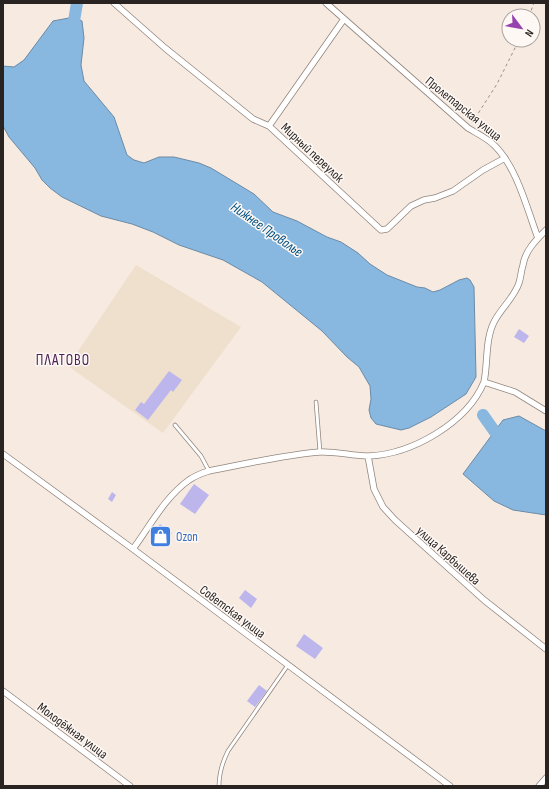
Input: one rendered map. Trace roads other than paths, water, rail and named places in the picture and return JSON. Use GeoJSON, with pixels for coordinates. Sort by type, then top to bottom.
{"type":"FeatureCollection","features":[{"type":"Feature","properties":{"kind":"street","name":"Мирный переулок"},"geometry":{"type":"LineString","coordinates":[[114,3],[165,48],[253,119],[269,126],[381,230],[387,229],[411,206],[424,200],[435,198],[453,191],[483,170],[505,158]]}},
{"type":"Feature","properties":{"kind":"street","name":"Пролетарская улица"},"geometry":{"type":"LineString","coordinates":[[326,3],[468,128],[493,144],[505,158],[517,181],[538,238]]}},
{"type":"Feature","properties":{"kind":"street"},"geometry":{"type":"LineString","coordinates":[[269,126],[344,20]]}},
{"type":"Feature","properties":{"kind":"street"},"geometry":{"type":"LineString","coordinates":[[133,549],[175,492],[190,479],[209,471],[295,455],[320,452],[336,452],[368,456],[384,454],[413,445],[442,430],[456,420],[470,406],[480,392],[484,382],[488,339],[493,323],[502,307],[514,294],[519,284],[526,255],[538,238],[546,230]]}},
{"type":"Feature","properties":{"kind":"street"},"geometry":{"type":"LineString","coordinates":[[484,382],[515,392],[546,411]]}},
{"type":"Feature","properties":{"kind":"street","name":"Советская улица"},"geometry":{"type":"LineString","coordinates":[[3,454],[133,549],[450,786]]}},
{"type":"Feature","properties":{"kind":"street","name":"улица Карбышева"},"geometry":{"type":"LineString","coordinates":[[368,456],[374,489],[383,506],[395,520],[484,600],[546,649]]}},
{"type":"Feature","properties":{"kind":"street","name":"Молодёжная улица"},"geometry":{"type":"LineString","coordinates":[[3,691],[130,786]]}},
{"type":"Feature","properties":{"kind":"street"},"geometry":{"type":"LineString","coordinates":[[539,786],[546,778]]}},
{"type":"Feature","properties":{"kind":"lane"},"geometry":{"type":"LineString","coordinates":[[316,402],[320,452]]}},
{"type":"Feature","properties":{"kind":"lane"},"geometry":{"type":"LineString","coordinates":[[175,425],[201,456],[209,471]]}},
{"type":"Feature","properties":{"kind":"lane"},"geometry":{"type":"LineString","coordinates":[[219,786],[220,771],[228,751],[288,665]]}},
{"type":"Feature","properties":{"kind":"water"},"geometry":{"type":"Polygon","coordinates":[[[74,17],[82,21],[84,38],[81,65],[84,81],[114,117],[127,155],[134,160],[144,163],[159,157],[174,157],[199,163],[211,168],[254,194],[273,212],[297,221],[327,237],[341,242],[387,275],[417,287],[425,288],[433,292],[459,280],[467,278],[470,280],[474,287],[476,377],[466,394],[431,417],[409,428],[401,430],[376,424],[371,418],[369,410],[371,399],[370,386],[359,367],[347,357],[322,331],[262,282],[223,260],[179,245],[153,232],[132,224],[101,216],[62,197],[50,188],[42,180],[35,168],[9,137],[3,126],[3,66],[14,67],[24,60],[53,21],[74,17]]]}},
{"type":"Feature","properties":{"kind":"water"},"geometry":{"type":"Polygon","coordinates":[[[519,416],[546,431],[546,515],[513,510],[494,501],[463,474],[503,420],[519,416]]]}},
{"type":"Feature","properties":{"kind":"waterway"},"geometry":{"type":"LineString","coordinates":[[72,33],[77,3]]}},
{"type":"Feature","properties":{"kind":"waterway","name":"Нижнее Провалье"},"geometry":{"type":"LineString","coordinates":[[483,415],[495,432],[509,440]]}},
{"type":"Feature","properties":{"kind":"place","name":"Ozon"},"geometry":{"type":"Point","coordinates":[161,536]}},
{"type":"Feature","properties":{"kind":"district","name":"ПЛАТОВО"},"geometry":{"type":"Point","coordinates":[63,360]}}]}
